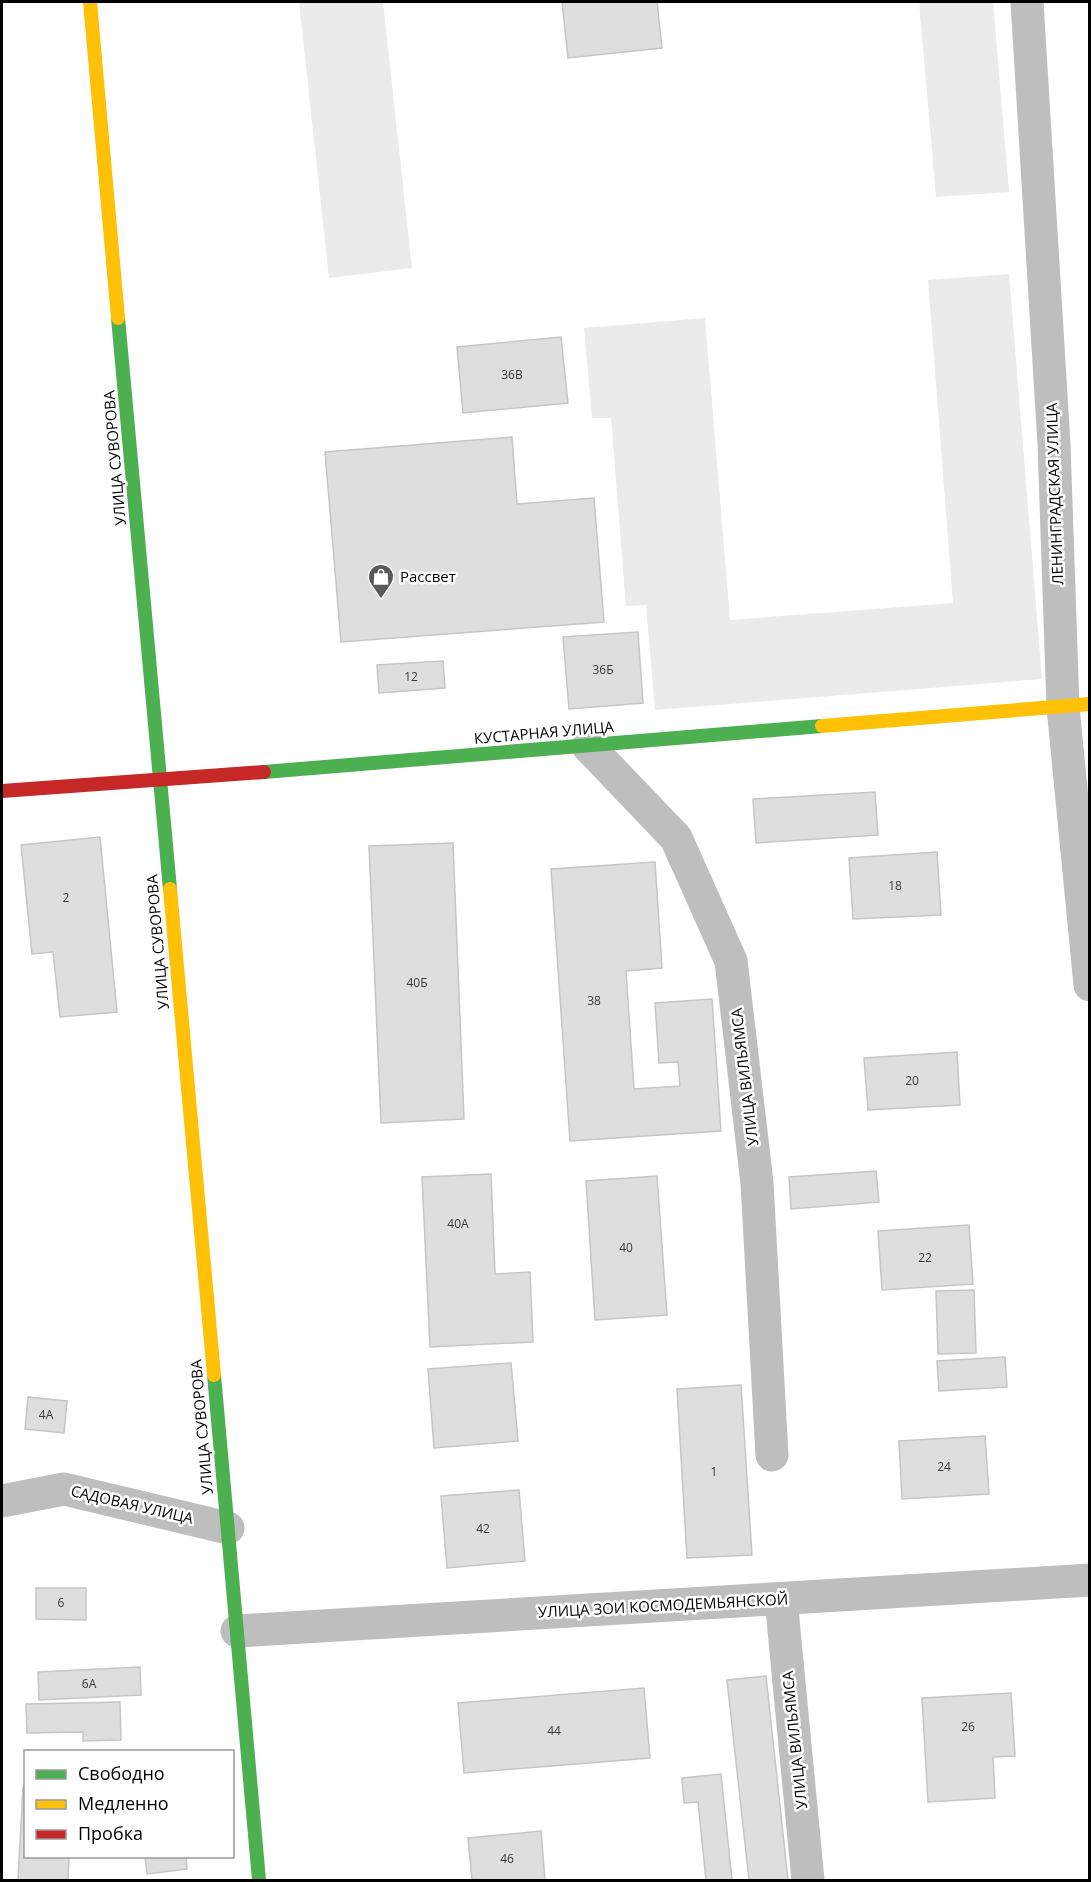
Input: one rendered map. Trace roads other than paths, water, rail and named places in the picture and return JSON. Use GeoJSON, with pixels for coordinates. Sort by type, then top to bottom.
{"type":"FeatureCollection","features":[{"type":"Feature","properties":{"kind":"main road","name":"УЛИЦА СУВОРОВА"},"geometry":{"type":"LineString","coordinates":[[90,2],[259,1881]]}},
{"type":"Feature","properties":{"kind":"main road","name":"КУСТАРНАЯ УЛИЦА"},"geometry":{"type":"LineString","coordinates":[[2,791],[160,781],[1076,706]]}},
{"type":"Feature","properties":{"kind":"street","name":"ЛЕНИНГРАДСКАЯ УЛИЦА"},"geometry":{"type":"LineString","coordinates":[[1027,2],[1054,444],[1076,706],[1089,985]]}},
{"type":"Feature","properties":{"kind":"street","name":"УЛИЦА ВИЛЬЯМСА"},"geometry":{"type":"LineString","coordinates":[[588,746],[676,838],[731,961],[757,1183],[772,1455]]}},
{"type":"Feature","properties":{"kind":"street","name":"САДОВАЯ УЛИЦА"},"geometry":{"type":"LineString","coordinates":[[2,1501],[64,1489],[228,1528]]}},
{"type":"Feature","properties":{"kind":"street","name":"УЛИЦА ЗОИ КОСМОДЕМЬЯНСКОЙ"},"geometry":{"type":"LineString","coordinates":[[237,1631],[1089,1581]]}},
{"type":"Feature","properties":{"kind":"street","name":"УЛИЦА ВИЛЬЯМСА"},"geometry":{"type":"LineString","coordinates":[[781,1599],[808,1881]]}},
{"type":"Feature","properties":{"kind":"place","name":"Рассвет"},"geometry":{"type":"Point","coordinates":[381,600]}}]}
